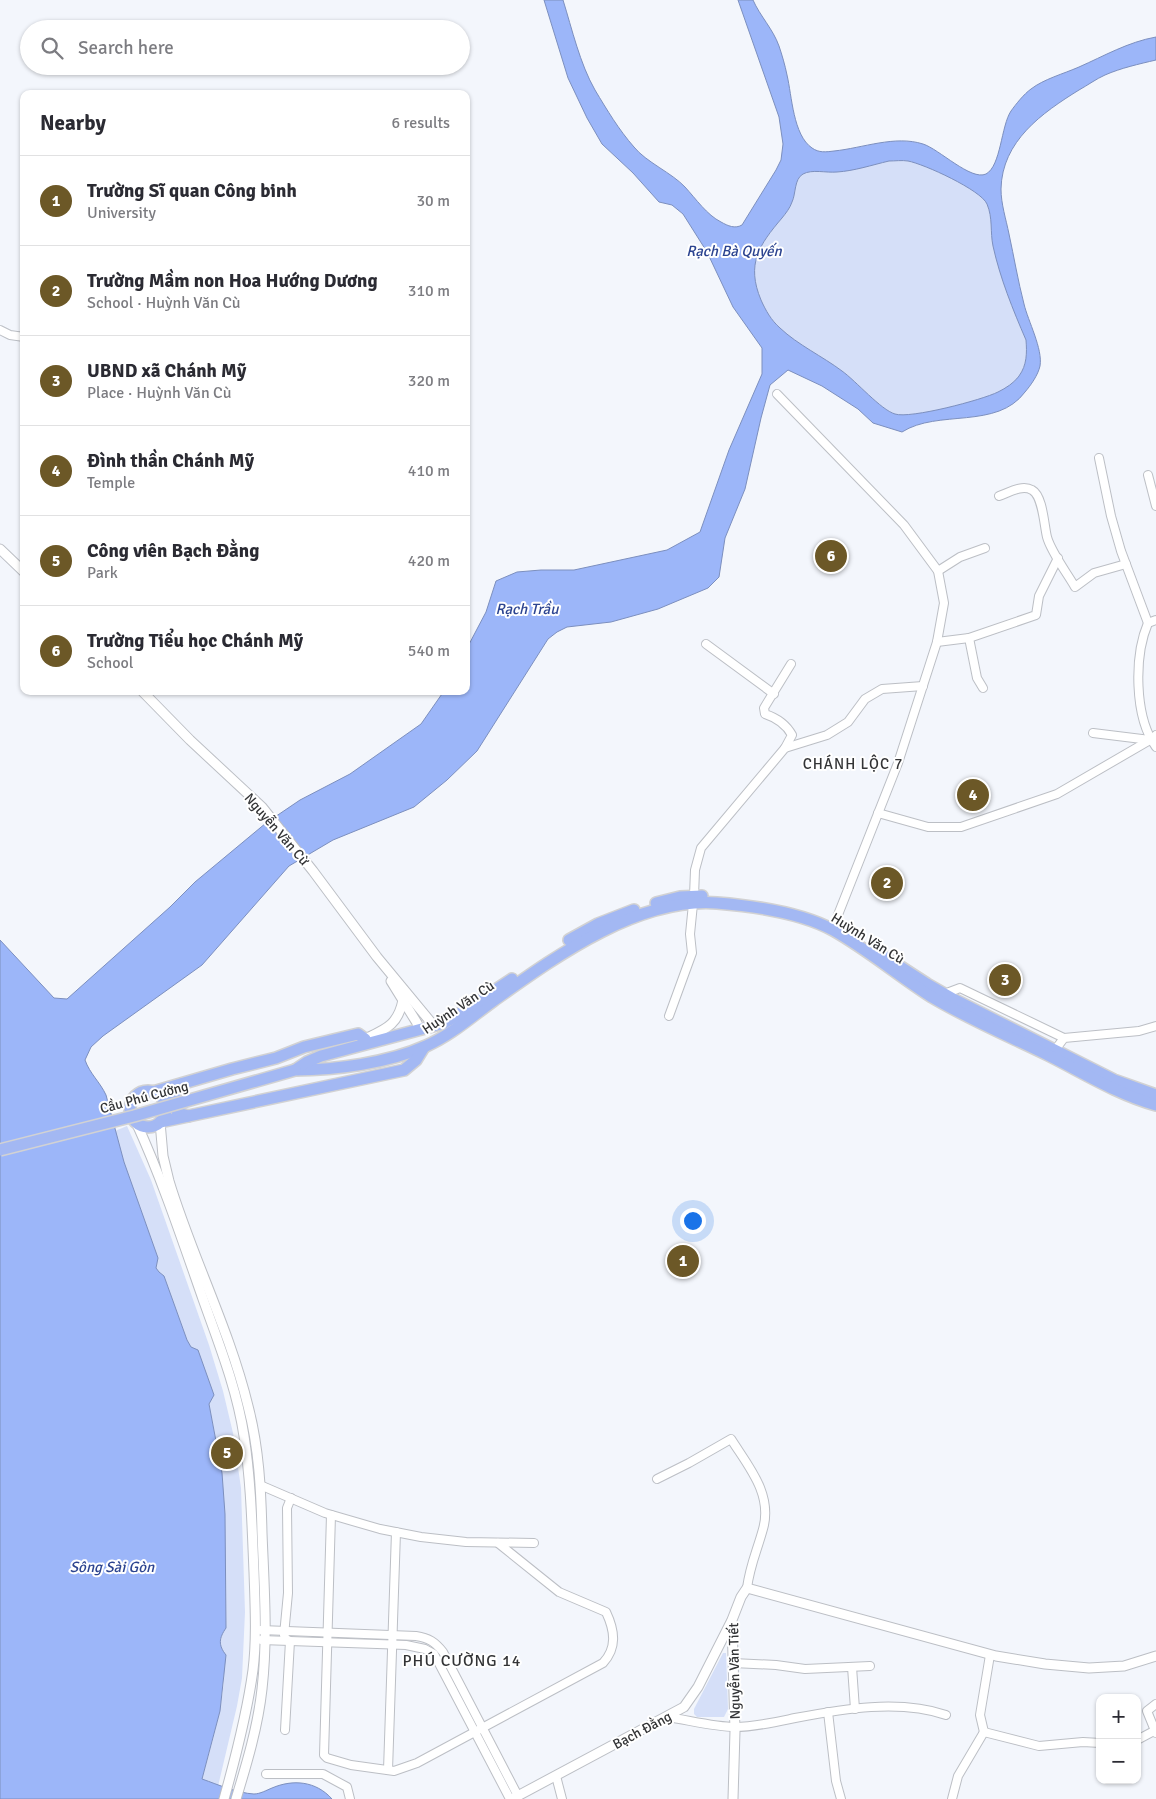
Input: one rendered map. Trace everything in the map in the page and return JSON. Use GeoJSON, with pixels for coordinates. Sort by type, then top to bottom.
{"type":"FeatureCollection","features":[{"type":"Feature","properties":{"kind":"main road","name":"Huỳnh Văn Cù"},"geometry":{"type":"LineString","coordinates":[[295,1070],[321,1056],[434,1026],[454,1018],[586,930],[644,906],[680,897],[694,900]]}},
{"type":"Feature","properties":{"kind":"main road"},"geometry":{"type":"LineString","coordinates":[[694,900],[747,899],[791,908],[833,927],[939,996],[1052,1053],[1114,1080],[1156,1095]]}},
{"type":"Feature","properties":{"kind":"main road","name":"Huỳnh Văn Cù"},"geometry":{"type":"LineString","coordinates":[[295,1070],[345,1067],[424,1047],[442,1038],[578,943],[610,927],[648,913],[694,900]]}},
{"type":"Feature","properties":{"kind":"main road"},"geometry":{"type":"LineString","coordinates":[[434,1026],[442,1038]]}},
{"type":"Feature","properties":{"kind":"main road"},"geometry":{"type":"LineString","coordinates":[[419,1030],[424,1047]]}},
{"type":"Feature","properties":{"kind":"main road"},"geometry":{"type":"LineString","coordinates":[[365,1038],[358,1034],[332,1040],[304,1047],[276,1058],[153,1092],[142,1092],[133,1100],[131,1111],[136,1122],[146,1127],[152,1126],[163,1118],[182,1117],[404,1070],[416,1060]]}},
{"type":"Feature","properties":{"kind":"main road","name":"Huỳnh Văn Cù"},"geometry":{"type":"LineString","coordinates":[[295,1070],[308,1056],[317,1050],[365,1038],[380,1040]]}},
{"type":"Feature","properties":{"kind":"main road","name":"Huỳnh Văn Cù"},"geometry":{"type":"LineString","coordinates":[[416,1060],[424,1047]]}},
{"type":"Feature","properties":{"kind":"main road"},"geometry":{"type":"LineString","coordinates":[[1052,1053],[1113,1090],[1156,1105]]}},
{"type":"Feature","properties":{"kind":"main road"},"geometry":{"type":"LineString","coordinates":[[295,1070],[322,1074],[370,1071],[416,1060]]}},
{"type":"Feature","properties":{"kind":"main road","name":"Cầu Phú Cường"},"geometry":{"type":"LineString","coordinates":[[0,1150],[134,1116],[295,1070]]}},
{"type":"Feature","properties":{"kind":"main road"},"geometry":{"type":"LineString","coordinates":[[182,1117],[178,1113],[173,1099],[174,1093],[184,1083]]}},
{"type":"Feature","properties":{"kind":"main road"},"geometry":{"type":"LineString","coordinates":[[153,1092],[158,1094],[165,1103],[163,1118]]}},
{"type":"Feature","properties":{"kind":"street"},"geometry":{"type":"LineString","coordinates":[[0,330],[20,337]]}},
{"type":"Feature","properties":{"kind":"street"},"geometry":{"type":"LineString","coordinates":[[777,394],[904,525],[938,571],[944,603],[937,642],[898,763],[833,927]]}},
{"type":"Feature","properties":{"kind":"street"},"geometry":{"type":"LineString","coordinates":[[1099,458],[1111,516],[1126,564],[1152,622],[1144,633],[1138,686],[1144,720],[1156,747]]}},
{"type":"Feature","properties":{"kind":"street"},"geometry":{"type":"LineString","coordinates":[[1148,475],[1156,506]]}},
{"type":"Feature","properties":{"kind":"street"},"geometry":{"type":"LineString","coordinates":[[999,496],[1019,489],[1033,490],[1039,499],[1047,539],[1075,587],[1094,573],[1126,564]]}},
{"type":"Feature","properties":{"kind":"street"},"geometry":{"type":"LineString","coordinates":[[938,571],[960,557],[985,548]]}},
{"type":"Feature","properties":{"kind":"street"},"geometry":{"type":"LineString","coordinates":[[0,549],[20,568]]}},
{"type":"Feature","properties":{"kind":"street"},"geometry":{"type":"LineString","coordinates":[[937,642],[969,638],[1036,615],[1039,596],[1058,558]]}},
{"type":"Feature","properties":{"kind":"street"},"geometry":{"type":"LineString","coordinates":[[969,638],[977,678],[983,688]]}},
{"type":"Feature","properties":{"kind":"street"},"geometry":{"type":"LineString","coordinates":[[706,644],[774,694]]}},
{"type":"Feature","properties":{"kind":"street"},"geometry":{"type":"LineString","coordinates":[[669,1016],[692,953],[690,934],[695,870],[701,848],[785,748],[792,735],[779,719],[766,714],[764,708],[791,664]]}},
{"type":"Feature","properties":{"kind":"street"},"geometry":{"type":"LineString","coordinates":[[785,748],[827,735],[848,722],[865,699],[882,689],[923,686]]}},
{"type":"Feature","properties":{"kind":"street","name":"Nguyễn Văn Cừ"},"geometry":{"type":"LineString","coordinates":[[146,695],[190,740],[262,807],[313,871],[377,957],[434,1026]]}},
{"type":"Feature","properties":{"kind":"street"},"geometry":{"type":"LineString","coordinates":[[1093,733],[1153,738]]}},
{"type":"Feature","properties":{"kind":"street"},"geometry":{"type":"LineString","coordinates":[[878,813],[928,827],[961,827],[1057,794],[1153,738]]}},
{"type":"Feature","properties":{"kind":"street","name":"Nguyễn Văn Cừ"},"geometry":{"type":"LineString","coordinates":[[377,957],[417,1023],[419,1030]]}},
{"type":"Feature","properties":{"kind":"street"},"geometry":{"type":"LineString","coordinates":[[939,996],[960,988],[1064,1038],[1139,1031],[1156,1026]]}},
{"type":"Feature","properties":{"kind":"street"},"geometry":{"type":"LineString","coordinates":[[365,1038],[382,1030],[396,1019],[400,1013],[403,1000]]}},
{"type":"Feature","properties":{"kind":"street"},"geometry":{"type":"LineString","coordinates":[[1052,1053],[1064,1038]]}},
{"type":"Feature","properties":{"kind":"street"},"geometry":{"type":"LineString","coordinates":[[163,1118],[165,1169],[235,1362],[253,1427],[260,1484],[265,1588],[262,1689],[256,1723],[236,1799]]}},
{"type":"Feature","properties":{"kind":"street"},"geometry":{"type":"LineString","coordinates":[[136,1122],[159,1174],[226,1365],[244,1435],[252,1526],[253,1668],[248,1705],[224,1799]]}},
{"type":"Feature","properties":{"kind":"street"},"geometry":{"type":"LineString","coordinates":[[226,1365],[235,1362]]}},
{"type":"Feature","properties":{"kind":"street","name":"Nguyễn Văn Tiết"},"geometry":{"type":"LineString","coordinates":[[657,1479],[731,1439],[756,1476],[765,1505],[765,1520],[749,1570],[748,1588],[741,1597],[732,1620],[735,1727],[733,1799]]}},
{"type":"Feature","properties":{"kind":"street"},"geometry":{"type":"LineString","coordinates":[[260,1484],[331,1515],[396,1532],[466,1542],[534,1543]]}},
{"type":"Feature","properties":{"kind":"street"},"geometry":{"type":"LineString","coordinates":[[290,1641],[285,1637],[285,1631],[288,1593],[287,1508],[292,1498]]}},
{"type":"Feature","properties":{"kind":"street"},"geometry":{"type":"LineString","coordinates":[[331,1515],[324,1755],[327,1758],[351,1765],[394,1771],[417,1763],[603,1663],[610,1655],[614,1643],[610,1621],[606,1612],[560,1592],[498,1543]]}},
{"type":"Feature","properties":{"kind":"street"},"geometry":{"type":"LineString","coordinates":[[388,1770],[396,1532]]}},
{"type":"Feature","properties":{"kind":"street"},"geometry":{"type":"LineString","coordinates":[[748,1588],[990,1655],[1046,1664],[1090,1668],[1124,1666],[1156,1656]]}},
{"type":"Feature","properties":{"kind":"street","name":"Bạch Đằng"},"geometry":{"type":"LineString","coordinates":[[513,1798],[684,1707],[692,1697],[732,1620]]}},
{"type":"Feature","properties":{"kind":"street"},"geometry":{"type":"LineString","coordinates":[[254,1635],[285,1631],[327,1632],[416,1636],[426,1637],[435,1642],[443,1652],[513,1798]]}},
{"type":"Feature","properties":{"kind":"street"},"geometry":{"type":"LineString","coordinates":[[265,1635],[290,1641],[393,1644],[425,1649],[434,1654],[479,1730]]}},
{"type":"Feature","properties":{"kind":"street"},"geometry":{"type":"LineString","coordinates":[[285,1730],[290,1641]]}},
{"type":"Feature","properties":{"kind":"street"},"geometry":{"type":"LineString","coordinates":[[952,1799],[958,1776],[984,1732],[980,1714],[990,1655]]}},
{"type":"Feature","properties":{"kind":"street"},"geometry":{"type":"LineString","coordinates":[[733,1663],[776,1665],[805,1669],[870,1666]]}},
{"type":"Feature","properties":{"kind":"street"},"geometry":{"type":"LineString","coordinates":[[852,1667],[855,1709]]}},
{"type":"Feature","properties":{"kind":"street"},"geometry":{"type":"LineString","coordinates":[[1139,1739],[1155,1732],[1147,1712],[1156,1704]]}},
{"type":"Feature","properties":{"kind":"street"},"geometry":{"type":"LineString","coordinates":[[667,1717],[735,1727],[828,1712],[880,1707],[929,1709],[946,1715]]}},
{"type":"Feature","properties":{"kind":"street"},"geometry":{"type":"LineString","coordinates":[[828,1712],[836,1781],[841,1799]]}},
{"type":"Feature","properties":{"kind":"street"},"geometry":{"type":"LineString","coordinates":[[984,1732],[1038,1746],[1096,1743]]}},
{"type":"Feature","properties":{"kind":"street"},"geometry":{"type":"LineString","coordinates":[[266,1774],[323,1774],[347,1787],[350,1799]]}},
{"type":"Feature","properties":{"kind":"street"},"geometry":{"type":"LineString","coordinates":[[556,1776],[562,1799]]}},
{"type":"Feature","properties":{"kind":"shaded area"},"geometry":{"type":"Polygon","coordinates":[[[888,161],[908,161],[938,172],[964,185],[983,198],[987,204],[990,214],[992,241],[999,270],[1026,340],[1026,359],[1022,372],[1017,379],[998,392],[962,404],[930,411],[915,414],[895,414],[883,407],[842,371],[787,334],[774,322],[763,304],[755,276],[757,256],[761,246],[790,206],[800,176],[811,172],[833,172],[863,168],[888,161]]]}},
{"type":"Feature","properties":{"kind":"shaded area"},"geometry":{"type":"Polygon","coordinates":[[[127,1126],[151,1180],[209,1345],[233,1433],[241,1488],[245,1612],[242,1678],[215,1799],[202,1779],[221,1705],[224,1673],[220,1646],[226,1628],[225,1561],[214,1429],[209,1404],[191,1347],[164,1276],[156,1268],[158,1258],[115,1131],[127,1126]]]}},
{"type":"Feature","properties":{"kind":"shaded area"},"geometry":{"type":"Polygon","coordinates":[[[723,1653],[726,1653],[728,1709],[724,1717],[697,1717],[694,1714],[694,1709],[723,1653]]]}},
{"type":"Feature","properties":{"kind":"water","name":"Sông Sài Gòn"},"geometry":{"type":"Polygon","coordinates":[[[544,0],[563,0],[590,80],[613,120],[634,147],[645,158],[680,182],[716,219],[726,225],[737,227],[742,225],[776,170],[781,160],[783,144],[779,117],[738,0],[753,0],[776,40],[785,68],[797,125],[806,142],[812,148],[828,152],[890,141],[912,142],[930,147],[964,169],[980,175],[986,174],[991,170],[995,163],[1011,111],[1036,85],[1136,42],[1156,37],[1156,60],[1105,75],[1051,108],[1026,130],[1008,157],[1003,172],[1002,200],[1022,295],[1040,359],[1040,366],[1034,380],[1013,404],[999,411],[983,415],[932,421],[916,425],[902,432],[873,423],[858,409],[822,386],[788,370],[770,385],[745,489],[725,538],[719,577],[708,588],[658,609],[611,622],[567,627],[557,632],[548,639],[477,751],[447,780],[414,807],[333,840],[289,866],[202,965],[103,1036],[91,1047],[85,1060],[106,1095],[124,1162],[158,1258],[156,1268],[164,1276],[187,1340],[191,1347],[198,1350],[214,1395],[209,1404],[222,1473],[225,1514],[226,1628],[220,1642],[226,1655],[220,1711],[202,1779],[254,1794],[288,1783],[304,1783],[319,1788],[332,1799],[0,1799],[0,940],[54,998],[67,999],[170,907],[195,882],[266,823],[300,800],[350,774],[421,724],[441,695],[470,695],[470,642],[486,612],[496,581],[517,572],[574,570],[667,550],[700,532],[729,450],[762,374],[762,348],[733,307],[707,252],[683,214],[672,205],[659,202],[633,173],[602,144],[568,78],[544,0]],[[889,161],[843,171],[811,172],[800,176],[790,206],[761,246],[755,265],[755,276],[761,300],[771,319],[777,325],[802,345],[842,371],[883,407],[895,414],[903,415],[962,404],[1007,387],[1017,379],[1024,368],[1026,340],[999,270],[992,241],[990,214],[983,198],[964,185],[938,172],[916,163],[889,161]]]}},
{"type":"Feature","properties":{"kind":"place","name":"Trường Tiểu học Chánh Mỹ"},"geometry":{"type":"Point","coordinates":[831,556]}},
{"type":"Feature","properties":{"kind":"place","name":"Đình thần Chánh Mỹ"},"geometry":{"type":"Point","coordinates":[973,795]}},
{"type":"Feature","properties":{"kind":"place","name":"Trường Mầm non Hoa Hướng Dương"},"geometry":{"type":"Point","coordinates":[887,883]}},
{"type":"Feature","properties":{"kind":"place","name":"UBND xã Chánh Mỹ"},"geometry":{"type":"Point","coordinates":[1005,980]}},
{"type":"Feature","properties":{"kind":"place","name":"Trường Sĩ quan Công binh"},"geometry":{"type":"Point","coordinates":[683,1261]}},
{"type":"Feature","properties":{"kind":"place","name":"Công viên Bạch Đằng"},"geometry":{"type":"Point","coordinates":[227,1453]}},
{"type":"Feature","properties":{"kind":"district","name":"CHÁNH LỘC 7"},"geometry":{"type":"Point","coordinates":[853,764]}},
{"type":"Feature","properties":{"kind":"district","name":"PHÚ CƯỜNG 14"},"geometry":{"type":"Point","coordinates":[462,1660]}},
{"type":"Feature","properties":{"kind":"water label","name":"Rạch Bà Quyến"},"geometry":{"type":"Point","coordinates":[734,251]}},
{"type":"Feature","properties":{"kind":"water label","name":"Rạch Trầu"},"geometry":{"type":"Point","coordinates":[527,609]}}]}
